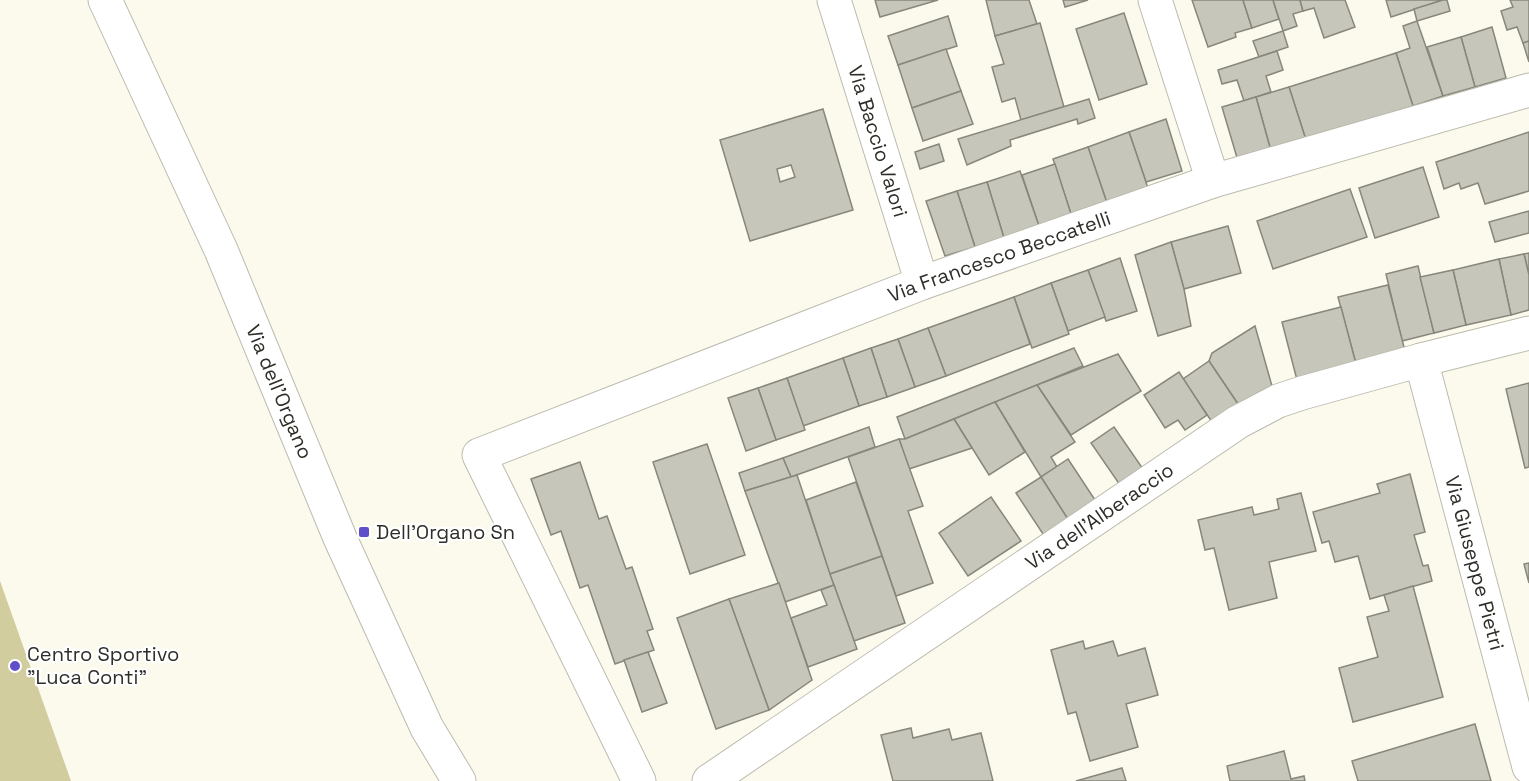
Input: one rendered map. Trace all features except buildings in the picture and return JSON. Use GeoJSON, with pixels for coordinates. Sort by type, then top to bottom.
{"type":"FeatureCollection","features":[{"type":"Feature","properties":{"kind":"street","name":"Via dell'Organo"},"geometry":{"type":"LineString","coordinates":[[105,0],[221,250],[340,538],[427,728],[459,781]]}},
{"type":"Feature","properties":{"kind":"street","name":"Via Baccio Valori"},"geometry":{"type":"LineString","coordinates":[[834,0],[922,283]]}},
{"type":"Feature","properties":{"kind":"street"},"geometry":{"type":"LineString","coordinates":[[1155,0],[1213,181]]}},
{"type":"Feature","properties":{"kind":"street","name":"Via Francesco Beccatelli"},"geometry":{"type":"LineString","coordinates":[[639,781],[479,456],[922,283],[1213,181],[1529,90]]}},
{"type":"Feature","properties":{"kind":"street","name":"Via dell'Alberaccio"},"geometry":{"type":"LineString","coordinates":[[708,781],[1238,422],[1278,401],[1421,360],[1529,333]]}},
{"type":"Feature","properties":{"kind":"street","name":"Via Giuseppe Pietri"},"geometry":{"type":"LineString","coordinates":[[1421,360],[1529,767]]}},
{"type":"Feature","properties":{"kind":"shaded area","name":"Centro Sportivo \"Luca Conti\""},"geometry":{"type":"Polygon","coordinates":[[[0,581],[71,781],[0,781],[0,581]]]}},
{"type":"Feature","properties":{"kind":"place","name":"Dell'Organo Sn"},"geometry":{"type":"Point","coordinates":[364,532]}},
{"type":"Feature","properties":{"kind":"place","name":"Centro Sportivo \"Luca Conti\""},"geometry":{"type":"Point","coordinates":[15,666]}}]}
